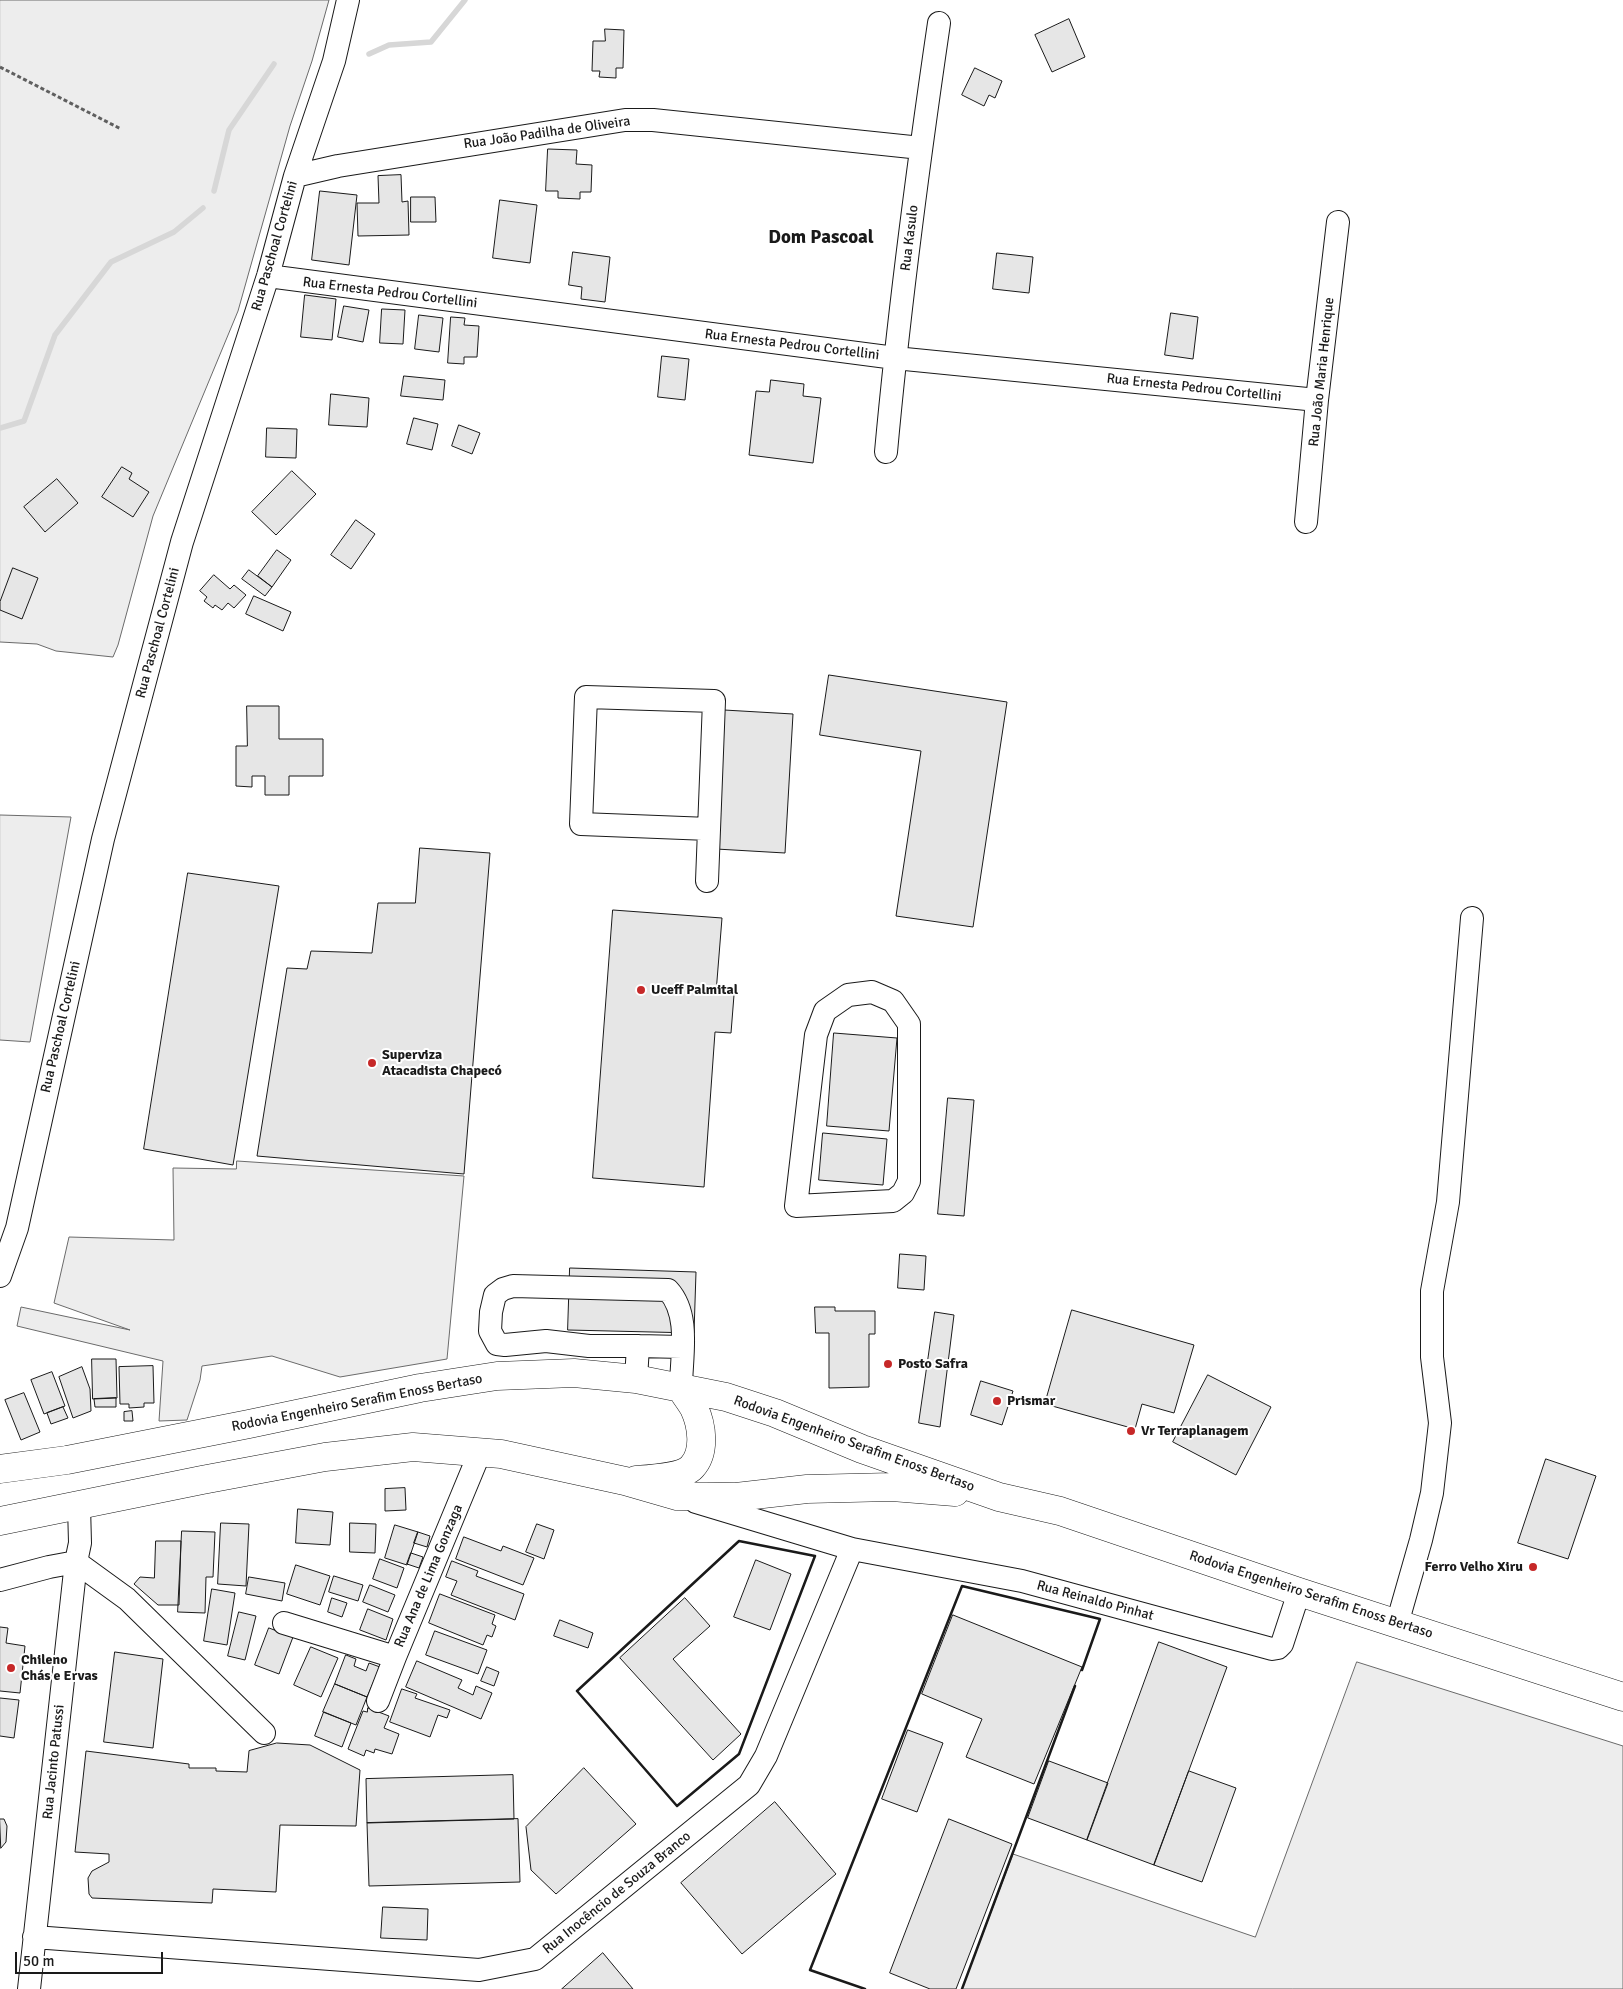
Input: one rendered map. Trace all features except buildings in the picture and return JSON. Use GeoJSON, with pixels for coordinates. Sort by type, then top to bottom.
{"type":"FeatureCollection","features":[{"type":"Feature","properties":{"kind":"main road","name":"Rodovia Engenheiro Serafim Enoss Bertaso"},"geometry":{"type":"LineString","coordinates":[[0,1469],[67,1460],[249,1424],[411,1389],[467,1380],[497,1376],[574,1373],[636,1379],[726,1397],[775,1413],[862,1449],[998,1496],[1060,1511],[1299,1592],[1623,1697]]}},
{"type":"Feature","properties":{"kind":"main road"},"geometry":{"type":"LineString","coordinates":[[625,1481],[662,1478],[692,1468],[700,1454],[700,1431],[694,1408],[681,1388]]}},
{"type":"Feature","properties":{"kind":"main road","name":"Rodovia Engenheiro Serafim Enoss Bertaso"},"geometry":{"type":"LineString","coordinates":[[0,1521],[325,1457],[413,1447],[501,1454],[625,1481],[677,1496],[736,1497],[806,1489],[892,1487],[998,1496]]}},
{"type":"Feature","properties":{"kind":"street","name":"Rua Paschoal Cortelini"},"geometry":{"type":"LineString","coordinates":[[0,1276],[16,1228],[108,820],[182,542],[268,276],[295,176],[334,61],[348,0]]}},
{"type":"Feature","properties":{"kind":"street","name":"Rua Kasulo"},"geometry":{"type":"LineString","coordinates":[[886,452],[895,358],[921,148],[939,23]]}},
{"type":"Feature","properties":{"kind":"street","name":"Rua João Padilha de Oliveira"},"geometry":{"type":"LineString","coordinates":[[295,176],[338,166],[625,120],[653,120],[921,148]]}},
{"type":"Feature","properties":{"kind":"street","name":"Rua João Maria Henrique"},"geometry":{"type":"LineString","coordinates":[[1306,522],[1317,400],[1338,222]]}},
{"type":"Feature","properties":{"kind":"street","name":"Rua Ernesta Pedrou Cortellini"},"geometry":{"type":"LineString","coordinates":[[268,276],[895,358],[1317,400]]}},
{"type":"Feature","properties":{"kind":"street"},"geometry":{"type":"LineString","coordinates":[[707,881],[709,830],[714,701],[586,697],[581,824],[709,830]]}},
{"type":"Feature","properties":{"kind":"street"},"geometry":{"type":"LineString","coordinates":[[1397,1624],[1421,1540],[1432,1493],[1440,1423],[1432,1357],[1432,1291],[1448,1202],[1472,918]]}},
{"type":"Feature","properties":{"kind":"street"},"geometry":{"type":"LineString","coordinates":[[872,992],[893,1001],[909,1024],[909,1181],[903,1193],[893,1201],[796,1206],[816,1035],[824,1011],[848,995],[872,992]]}},
{"type":"Feature","properties":{"kind":"street"},"geometry":{"type":"LineString","coordinates":[[681,1388],[682,1347],[682,1320],[678,1304],[668,1290],[513,1286],[503,1289],[495,1296],[491,1312],[490,1331],[497,1344],[546,1341],[589,1346],[682,1347]]}},
{"type":"Feature","properties":{"kind":"street"},"geometry":{"type":"LineString","coordinates":[[636,1379],[638,1346]]}},
{"type":"Feature","properties":{"kind":"street","name":"Rua Ana de Lima Gonzaga"},"geometry":{"type":"LineString","coordinates":[[378,1701],[480,1452]]}},
{"type":"Feature","properties":{"kind":"street","name":"Rua Reinaldo Pinhat"},"geometry":{"type":"LineString","coordinates":[[677,1496],[852,1549],[1022,1581],[1272,1649],[1278,1648],[1282,1644],[1299,1592]]}},
{"type":"Feature","properties":{"kind":"street","name":"Rua Jacinto Patussi"},"geometry":{"type":"LineString","coordinates":[[29,1989],[76,1562],[80,1543],[79,1506]]}},
{"type":"Feature","properties":{"kind":"street","name":"Rua Inocêncio de Souza Branco"},"geometry":{"type":"LineString","coordinates":[[34,1936],[479,1970],[535,1959],[749,1785],[766,1756],[852,1549]]}},
{"type":"Feature","properties":{"kind":"street"},"geometry":{"type":"LineString","coordinates":[[0,1580],[76,1562],[127,1599],[264,1733]]}},
{"type":"Feature","properties":{"kind":"street"},"geometry":{"type":"LineString","coordinates":[[284,1623],[395,1657]]}},
{"type":"Feature","properties":{"kind":"path"},"geometry":{"type":"LineString","coordinates":[[0,68],[121,130]]}},
{"type":"Feature","properties":{"kind":"shaded area"},"geometry":{"type":"Polygon","coordinates":[[[0,0],[329,0],[312,61],[290,126],[238,311],[153,516],[118,645],[113,657],[56,651],[37,644],[0,642],[0,0]]]}},
{"type":"Feature","properties":{"kind":"shaded area"},"geometry":{"type":"Polygon","coordinates":[[[0,815],[71,817],[30,1042],[0,1040],[0,815]]]}},
{"type":"Feature","properties":{"kind":"shaded area"},"geometry":{"type":"Polygon","coordinates":[[[237,1161],[464,1176],[447,1359],[340,1377],[272,1356],[202,1366],[200,1380],[187,1420],[159,1421],[163,1361],[17,1326],[21,1307],[130,1330],[54,1303],[69,1237],[174,1240],[173,1168],[236,1169],[237,1161]]]}},
{"type":"Feature","properties":{"kind":"shaded area"},"geometry":{"type":"Polygon","coordinates":[[[1357,1662],[1623,1746],[1623,1989],[962,1989],[1013,1854],[1255,1937],[1357,1662]]]}},
{"type":"Feature","properties":{"kind":"waterway"},"geometry":{"type":"LineString","coordinates":[[369,54],[389,45],[431,42],[465,0]]}},
{"type":"Feature","properties":{"kind":"waterway"},"geometry":{"type":"LineString","coordinates":[[214,191],[229,130],[274,64]]}},
{"type":"Feature","properties":{"kind":"waterway"},"geometry":{"type":"LineString","coordinates":[[0,428],[24,421],[55,335],[111,262],[174,232],[203,208]]}},
{"type":"Feature","properties":{"kind":"wall"},"geometry":{"type":"LineString","coordinates":[[739,1541],[815,1556],[739,1754],[677,1806],[577,1691],[739,1541]]}},
{"type":"Feature","properties":{"kind":"wall"},"geometry":{"type":"LineString","coordinates":[[865,1989],[810,1970],[962,1586],[1100,1619],[1082,1670]]}},
{"type":"Feature","properties":{"kind":"wall"},"geometry":{"type":"LineString","coordinates":[[962,1989],[1075,1686]]}},
{"type":"Feature","properties":{"kind":"place","name":"Uceff Palmital"},"geometry":{"type":"Point","coordinates":[641,990]}},
{"type":"Feature","properties":{"kind":"place","name":"Superviza Atacadista Chapecó"},"geometry":{"type":"Point","coordinates":[372,1063]}},
{"type":"Feature","properties":{"kind":"place","name":"Posto Safra"},"geometry":{"type":"Point","coordinates":[888,1364]}},
{"type":"Feature","properties":{"kind":"place","name":"Prismar"},"geometry":{"type":"Point","coordinates":[997,1401]}},
{"type":"Feature","properties":{"kind":"place","name":"Vr Terraplanagem"},"geometry":{"type":"Point","coordinates":[1131,1431]}},
{"type":"Feature","properties":{"kind":"place","name":"Ferro Velho Xiru"},"geometry":{"type":"Point","coordinates":[1533,1567]}},
{"type":"Feature","properties":{"kind":"place","name":"Chileno Chás e Ervas"},"geometry":{"type":"Point","coordinates":[11,1668]}},
{"type":"Feature","properties":{"kind":"district","name":"Dom Pascoal"},"geometry":{"type":"Point","coordinates":[821,238]}}]}
